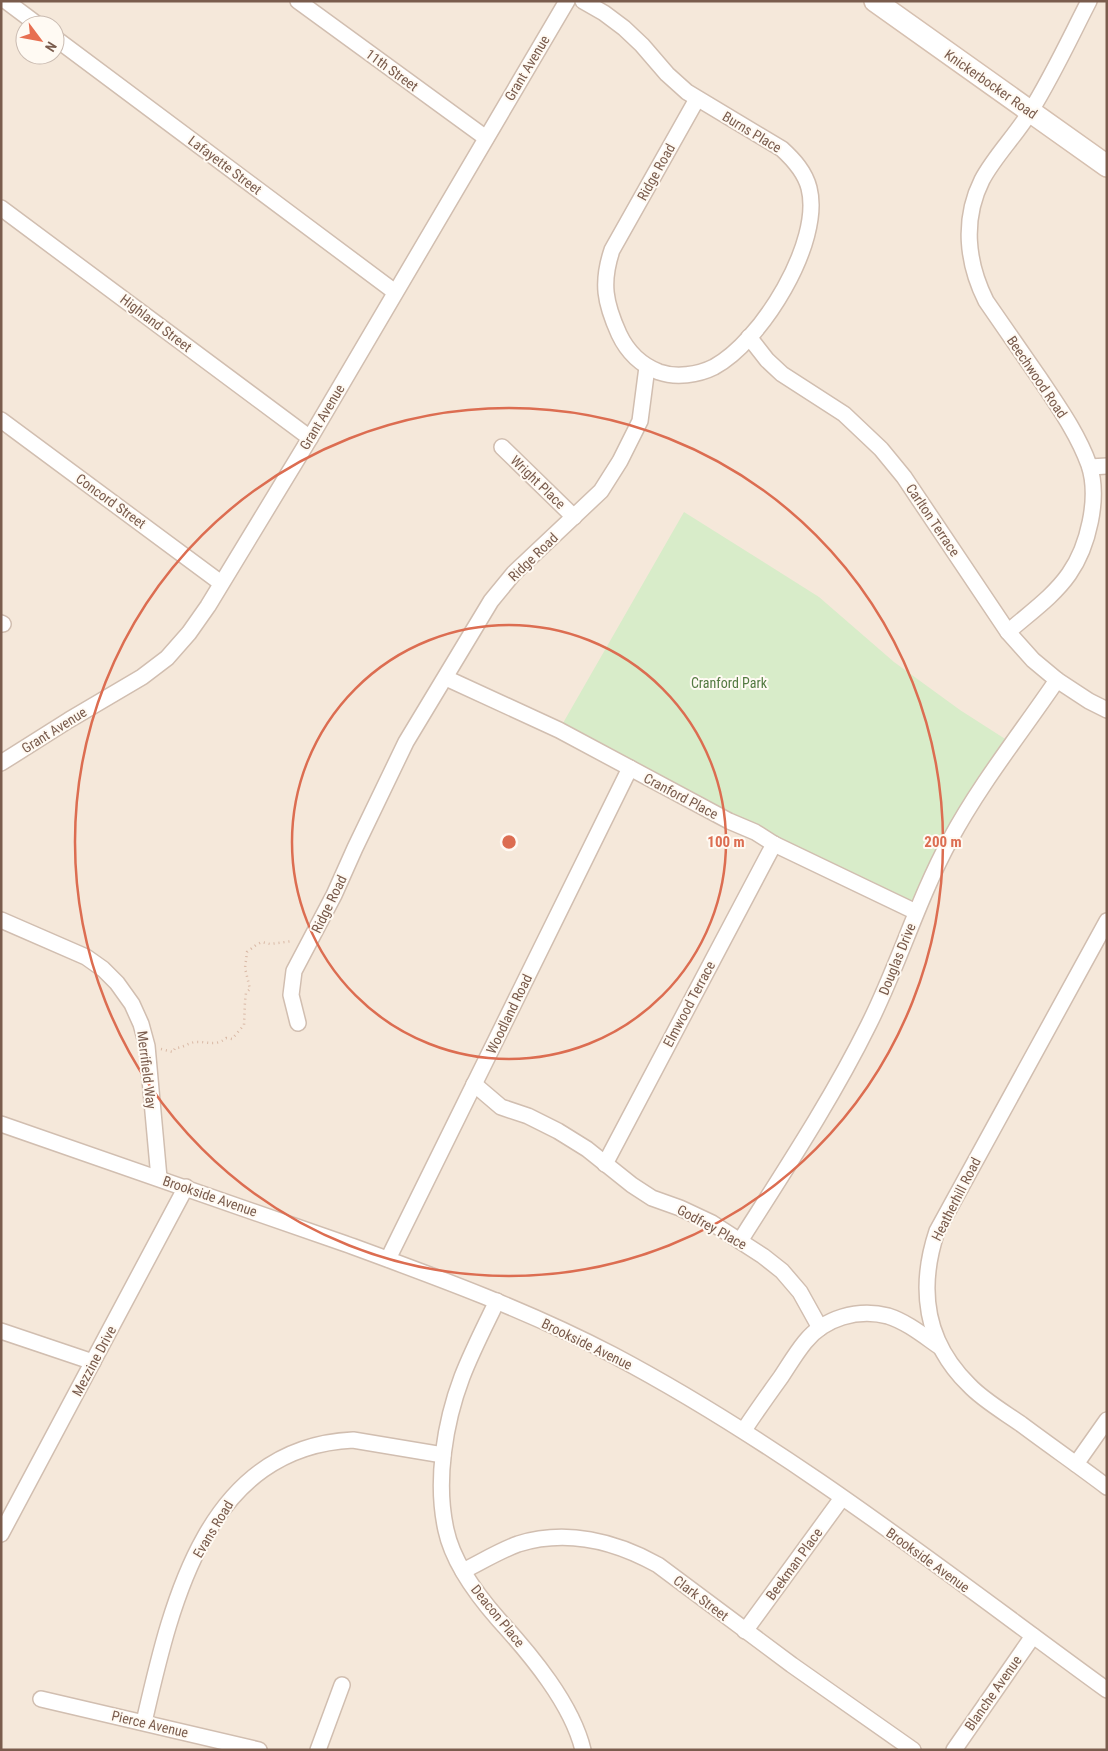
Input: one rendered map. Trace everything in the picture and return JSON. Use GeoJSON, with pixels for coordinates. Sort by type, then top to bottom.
{"type":"FeatureCollection","features":[{"type":"Feature","properties":{"kind":"main road","name":"Knickerbocker Road"},"geometry":{"type":"LineString","coordinates":[[875,1],[1107,166]]}},
{"type":"Feature","properties":{"kind":"street"},"geometry":{"type":"LineString","coordinates":[[6,1],[25,15]]}},
{"type":"Feature","properties":{"kind":"street","name":"11th Street"},"geometry":{"type":"LineString","coordinates":[[298,1],[486,138]]}},
{"type":"Feature","properties":{"kind":"street","name":"Grant Avenue"},"geometry":{"type":"LineString","coordinates":[[1,764],[115,691],[142,677],[167,658],[189,633],[310,438],[567,1]]}},
{"type":"Feature","properties":{"kind":"street","name":"Burns Place"},"geometry":{"type":"LineString","coordinates":[[583,1],[604,13],[624,28],[642,45],[667,74],[697,99],[782,149],[794,160],[803,173],[809,187],[812,202],[806,239],[795,269],[780,297],[749,337],[727,358],[713,367],[697,373],[681,375],[664,374],[647,367]]}},
{"type":"Feature","properties":{"kind":"street","name":"Beechwood Road"},"geometry":{"type":"LineString","coordinates":[[1008,632],[1053,592],[1068,574],[1079,556],[1087,536],[1092,515],[1093,494],[1090,467],[1076,436],[1060,408],[986,301],[977,283],[971,262],[970,222],[974,200],[982,180],[1030,112],[1089,1]]}},
{"type":"Feature","properties":{"kind":"street","name":"Lafayette Street"},"geometry":{"type":"LineString","coordinates":[[65,45],[395,292]]}},
{"type":"Feature","properties":{"kind":"street","name":"Ridge Road"},"geometry":{"type":"LineString","coordinates":[[298,1023],[292,994],[294,971],[334,895],[419,718],[446,678],[491,601],[514,573],[601,491],[620,461],[640,421],[647,367],[632,353],[621,338],[612,319],[606,302],[604,285],[606,266],[612,250],[697,99]]}},
{"type":"Feature","properties":{"kind":"street","name":"Highland Street"},"geometry":{"type":"LineString","coordinates":[[1,208],[310,438]]}},
{"type":"Feature","properties":{"kind":"street","name":"Carlton Terrace"},"geometry":{"type":"LineString","coordinates":[[749,337],[767,360],[782,374],[844,414],[881,449],[904,477],[1008,632],[1033,660],[1057,680],[1089,701],[1107,710]]}},
{"type":"Feature","properties":{"kind":"street","name":"Concord Street"},"geometry":{"type":"LineString","coordinates":[[1,420],[221,583]]}},
{"type":"Feature","properties":{"kind":"street","name":"Wright Place"},"geometry":{"type":"LineString","coordinates":[[502,447],[574,517]]}},
{"type":"Feature","properties":{"kind":"street"},"geometry":{"type":"LineString","coordinates":[[1090,467],[1107,466]]}},
{"type":"Feature","properties":{"kind":"street","name":"Cranford Place"},"geometry":{"type":"LineString","coordinates":[[446,678],[559,730],[729,821],[755,832],[774,844],[916,912]]}},
{"type":"Feature","properties":{"kind":"street","name":"Douglas Drive"},"geometry":{"type":"LineString","coordinates":[[740,1241],[845,1071],[870,1022],[916,912],[950,839],[973,800],[1057,680]]}},
{"type":"Feature","properties":{"kind":"street","name":"Woodland Road"},"geometry":{"type":"LineString","coordinates":[[388,1259],[630,768]]}},
{"type":"Feature","properties":{"kind":"street","name":"Elmwood Terrace"},"geometry":{"type":"LineString","coordinates":[[604,1164],[774,844]]}},
{"type":"Feature","properties":{"kind":"street","name":"Merrifield Way"},"geometry":{"type":"LineString","coordinates":[[1,920],[86,957],[103,969],[117,983],[132,1004],[141,1024],[147,1049],[158,1178]]}},
{"type":"Feature","properties":{"kind":"street","name":"Heatherhill Road"},"geometry":{"type":"LineString","coordinates":[[1107,921],[937,1231],[930,1252],[926,1275],[927,1300],[931,1321],[940,1347],[952,1367],[974,1390],[1107,1487]]}},
{"type":"Feature","properties":{"kind":"street","name":"Godfrey Place"},"geometry":{"type":"LineString","coordinates":[[474,1084],[501,1107],[528,1116],[558,1131],[587,1149],[604,1164],[652,1198],[704,1219],[763,1256],[782,1271],[808,1304],[820,1328]]}},
{"type":"Feature","properties":{"kind":"street","name":"Brookside Avenue"},"geometry":{"type":"LineString","coordinates":[[1,1124],[388,1259],[496,1301],[610,1354],[674,1388],[744,1430],[842,1498],[1107,1690]]}},
{"type":"Feature","properties":{"kind":"street","name":"Mezzine Drive"},"geometry":{"type":"LineString","coordinates":[[3,1529],[186,1187]]}},
{"type":"Feature","properties":{"kind":"street","name":"Deacon Place"},"geometry":{"type":"LineString","coordinates":[[496,1301],[462,1376],[451,1410],[443,1455],[442,1489],[446,1531],[463,1571],[479,1596],[540,1669],[561,1700],[580,1735],[583,1750]]}},
{"type":"Feature","properties":{"kind":"street"},"geometry":{"type":"LineString","coordinates":[[744,1430],[806,1341],[820,1328],[836,1319],[853,1314],[870,1313],[887,1316],[902,1322],[940,1347]]}},
{"type":"Feature","properties":{"kind":"street"},"geometry":{"type":"LineString","coordinates":[[1,1331],[93,1362]]}},
{"type":"Feature","properties":{"kind":"street"},"geometry":{"type":"LineString","coordinates":[[1076,1464],[1107,1420]]}},
{"type":"Feature","properties":{"kind":"street","name":"Evans Road"},"geometry":{"type":"LineString","coordinates":[[144,1722],[162,1645],[173,1609],[191,1566],[223,1507],[252,1477],[271,1463],[294,1452],[318,1444],[343,1440],[443,1455]]}},
{"type":"Feature","properties":{"kind":"street","name":"Beekman Place"},"geometry":{"type":"LineString","coordinates":[[745,1631],[842,1498]]}},
{"type":"Feature","properties":{"kind":"street","name":"Clark Street"},"geometry":{"type":"LineString","coordinates":[[463,1571],[518,1544],[565,1537],[592,1540],[637,1553],[658,1565],[745,1631],[912,1750]]}},
{"type":"Feature","properties":{"kind":"street","name":"Blanche Avenue"},"geometry":{"type":"LineString","coordinates":[[954,1750],[1032,1636]]}},
{"type":"Feature","properties":{"kind":"street"},"geometry":{"type":"LineString","coordinates":[[318,1750],[342,1685]]}},
{"type":"Feature","properties":{"kind":"street","name":"Pierce Avenue"},"geometry":{"type":"LineString","coordinates":[[41,1699],[258,1750]]}},
{"type":"Feature","properties":{"kind":"path"},"geometry":{"type":"LineString","coordinates":[[147,1049],[157,1048],[173,1052],[176,1048],[181,1048],[195,1042],[209,1044],[221,1042],[226,1038],[232,1039],[244,1025],[246,993],[250,989],[245,968],[247,952],[262,942],[270,944],[299,940],[308,945]]}},
{"type":"Feature","properties":{"kind":"shaded area"},"geometry":{"type":"Polygon","coordinates":[[[1,1],[1107,1],[1107,1750],[1,1750],[1,1]]]}},
{"type":"Feature","properties":{"kind":"green space","name":"Cranford Park"},"geometry":{"type":"Polygon","coordinates":[[[684,512],[819,597],[894,662],[960,710],[1013,744],[916,912],[559,730],[684,512]]]}}]}
